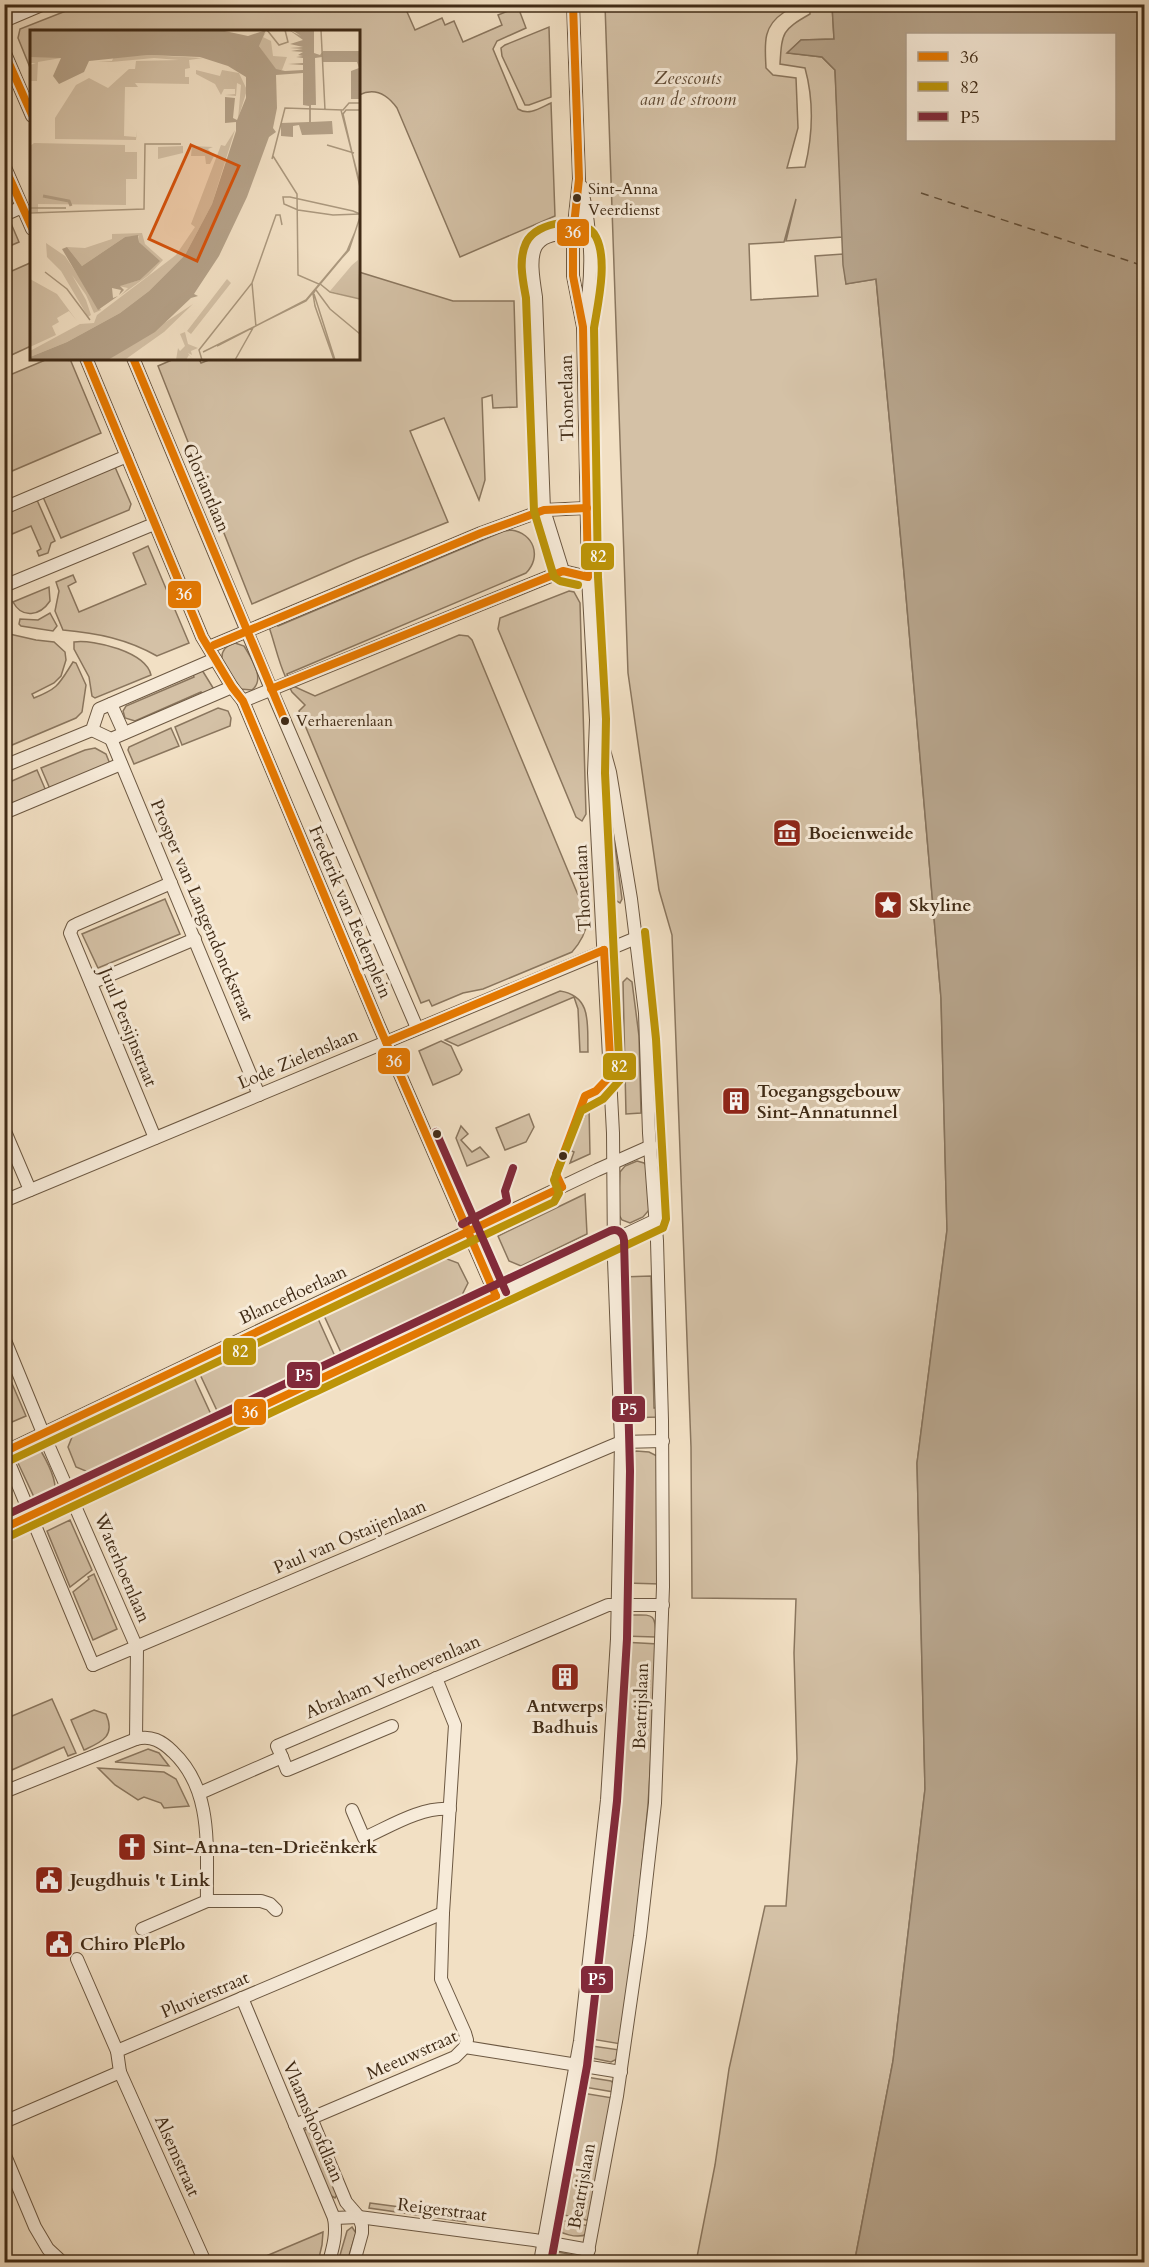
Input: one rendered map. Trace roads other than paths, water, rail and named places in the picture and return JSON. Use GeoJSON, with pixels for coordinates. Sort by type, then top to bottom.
{"type":"FeatureCollection","features":[{"type":"Feature","properties":{"kind":"street"},"geometry":{"type":"LineString","coordinates":[[4,21],[44,4]]}},
{"type":"Feature","properties":{"kind":"street","name":"Thonetlaan"},"geometry":{"type":"LineString","coordinates":[[573,4],[579,179],[573,234],[573,276],[583,327],[588,577],[596,720],[594,773],[614,1162]]}},
{"type":"Feature","properties":{"kind":"street"},"geometry":{"type":"LineString","coordinates":[[4,51],[30,111]]}},
{"type":"Feature","properties":{"kind":"street"},"geometry":{"type":"LineString","coordinates":[[4,165],[30,225]]}},
{"type":"Feature","properties":{"kind":"street","name":"Thonetlaan"},"geometry":{"type":"LineString","coordinates":[[579,179],[588,215],[589,244],[590,294],[583,327]]}},
{"type":"Feature","properties":{"kind":"street"},"geometry":{"type":"LineString","coordinates":[[4,215],[22,207]]}},
{"type":"Feature","properties":{"kind":"street"},"geometry":{"type":"LineString","coordinates":[[573,234],[582,235],[589,244]]}},
{"type":"Feature","properties":{"kind":"street","name":"Thonetlaan"},"geometry":{"type":"LineString","coordinates":[[563,571],[544,510],[536,297],[532,276],[532,252],[536,244],[544,237],[573,234]]}},
{"type":"Feature","properties":{"kind":"street"},"geometry":{"type":"LineString","coordinates":[[87,360],[202,638],[209,647],[481,533],[544,510],[587,508]]}},
{"type":"Feature","properties":{"kind":"street","name":"Gloriantlaan"},"geometry":{"type":"LineString","coordinates":[[134,360],[246,631]]}},
{"type":"Feature","properties":{"kind":"street"},"geometry":{"type":"LineString","coordinates":[[4,508],[127,456]]}},
{"type":"Feature","properties":{"kind":"street"},"geometry":{"type":"LineString","coordinates":[[4,586],[154,524]]}},
{"type":"Feature","properties":{"kind":"street"},"geometry":{"type":"LineString","coordinates":[[243,701],[563,571],[588,577]]}},
{"type":"Feature","properties":{"kind":"street","name":"Frederik van Eedenplein"},"geometry":{"type":"LineString","coordinates":[[246,631],[417,1028]]}},
{"type":"Feature","properties":{"kind":"street","name":"Frederik van Eedenplein"},"geometry":{"type":"LineString","coordinates":[[209,647],[232,687],[243,701],[467,1233]]}},
{"type":"Feature","properties":{"kind":"street"},"geometry":{"type":"LineString","coordinates":[[92,730],[99,709],[216,659]]}},
{"type":"Feature","properties":{"kind":"street"},"geometry":{"type":"LineString","coordinates":[[4,766],[92,730],[111,739],[232,687]]}},
{"type":"Feature","properties":{"kind":"street"},"geometry":{"type":"LineString","coordinates":[[111,704],[124,733]]}},
{"type":"Feature","properties":{"kind":"street","name":"Thonetlaan"},"geometry":{"type":"LineString","coordinates":[[596,720],[610,772],[636,938],[645,1013],[651,1146]]}},
{"type":"Feature","properties":{"kind":"street","name":"Prosper van Langendonckstraat"},"geometry":{"type":"LineString","coordinates":[[111,739],[259,1095]]}},
{"type":"Feature","properties":{"kind":"street"},"geometry":{"type":"LineString","coordinates":[[4,813],[121,764]]}},
{"type":"Feature","properties":{"kind":"street","name":"Juul Persijnstraat"},"geometry":{"type":"LineString","coordinates":[[155,1138],[72,938],[71,929],[77,924],[171,883]]}},
{"type":"Feature","properties":{"kind":"street","name":"Lode Zielenslaan"},"geometry":{"type":"LineString","coordinates":[[4,1201],[636,938]]}},
{"type":"Feature","properties":{"kind":"street"},"geometry":{"type":"LineString","coordinates":[[91,983],[195,939]]}},
{"type":"Feature","properties":{"kind":"street"},"geometry":{"type":"LineString","coordinates":[[4,1129],[30,1190]]}},
{"type":"Feature","properties":{"kind":"street","name":"Blancefloerlaan"},"geometry":{"type":"LineString","coordinates":[[5,1451],[651,1146]]}},
{"type":"Feature","properties":{"kind":"street","name":"Beatrijslaan"},"geometry":{"type":"LineString","coordinates":[[586,2262],[621,2072],[655,1803],[663,1605],[663,1441],[656,1220],[651,1146]]}},
{"type":"Feature","properties":{"kind":"street","name":"Beatrijslaan"},"geometry":{"type":"LineString","coordinates":[[540,2262],[577,2065],[607,1800],[617,1639],[621,1442],[614,1240],[614,1162]]}},
{"type":"Feature","properties":{"kind":"street"},"geometry":{"type":"LineString","coordinates":[[4,1528],[656,1220]]}},
{"type":"Feature","properties":{"kind":"street"},"geometry":{"type":"LineString","coordinates":[[467,1233],[496,1296]]}},
{"type":"Feature","properties":{"kind":"street","name":"Waterhoenlaan"},"geometry":{"type":"LineString","coordinates":[[4,1338],[137,1648]]}},
{"type":"Feature","properties":{"kind":"street"},"geometry":{"type":"LineString","coordinates":[[621,1442],[663,1441]]}},
{"type":"Feature","properties":{"kind":"street","name":"Paul van Ostaijenlaan"},"geometry":{"type":"LineString","coordinates":[[31,1516],[93,1665],[621,1442]]}},
{"type":"Feature","properties":{"kind":"street"},"geometry":{"type":"LineString","coordinates":[[5,1451],[31,1516]]}},
{"type":"Feature","properties":{"kind":"street","name":"Abraham Verhoevenlaan"},"geometry":{"type":"LineString","coordinates":[[282,1757],[277,1746],[608,1605],[618,1605]]}},
{"type":"Feature","properties":{"kind":"street"},"geometry":{"type":"LineString","coordinates":[[618,1605],[663,1605]]}},
{"type":"Feature","properties":{"kind":"street"},"geometry":{"type":"LineString","coordinates":[[136,1739],[137,1648]]}},
{"type":"Feature","properties":{"kind":"street"},"geometry":{"type":"LineString","coordinates":[[436,1678],[455,1725],[442,1913],[441,1979],[465,2032],[467,2040],[465,2047]]}},
{"type":"Feature","properties":{"kind":"street"},"geometry":{"type":"LineString","coordinates":[[200,1792],[282,1757],[287,1770],[392,1726]]}},
{"type":"Feature","properties":{"kind":"street"},"geometry":{"type":"LineString","coordinates":[[4,1792],[136,1739],[146,1737],[160,1741],[181,1760],[200,1792],[206,1825],[207,1901]]}},
{"type":"Feature","properties":{"kind":"street"},"geometry":{"type":"LineString","coordinates":[[352,1810],[364,1838],[426,1811],[439,1808],[450,1809]]}},
{"type":"Feature","properties":{"kind":"street"},"geometry":{"type":"LineString","coordinates":[[142,1929],[207,1901],[261,1901],[270,1904],[276,1910]]}},
{"type":"Feature","properties":{"kind":"street","name":"Pluvierstraat"},"geometry":{"type":"LineString","coordinates":[[117,2051],[442,1913]]}},
{"type":"Feature","properties":{"kind":"street"},"geometry":{"type":"LineString","coordinates":[[4,2122],[120,2072],[117,2051],[77,1959]]}},
{"type":"Feature","properties":{"kind":"street","name":"Vlaamshoofdlaan"},"geometry":{"type":"LineString","coordinates":[[242,1998],[334,2218],[336,2229],[329,2262]]}},
{"type":"Feature","properties":{"kind":"street","name":"Meeuwstraat"},"geometry":{"type":"LineString","coordinates":[[295,2125],[455,2057],[465,2047],[621,2072]]}},
{"type":"Feature","properties":{"kind":"street","name":"Alsemstraat"},"geometry":{"type":"LineString","coordinates":[[120,2072],[202,2260]]}},
{"type":"Feature","properties":{"kind":"street","name":"Vlaamshoofdlaan"},"geometry":{"type":"LineString","coordinates":[[311,2118],[346,2202],[359,2217]]}},
{"type":"Feature","properties":{"kind":"street"},"geometry":{"type":"LineString","coordinates":[[4,2153],[35,2227],[48,2249],[62,2262]]}},
{"type":"Feature","properties":{"kind":"street"},"geometry":{"type":"LineString","coordinates":[[354,2262],[362,2233],[359,2217]]}},
{"type":"Feature","properties":{"kind":"street","name":"Reigerstraat"},"geometry":{"type":"LineString","coordinates":[[334,2218],[359,2217],[589,2250]]}},
{"type":"Feature","properties":{"kind":"place","name":"Sint-Anna Veerdienst"},"geometry":{"type":"Point","coordinates":[577,198]}},
{"type":"Feature","properties":{"kind":"place","name":"Verhaerenlaan"},"geometry":{"type":"Point","coordinates":[285,721]}},
{"type":"Feature","properties":{"kind":"place","name":"Boeienweide"},"geometry":{"type":"Point","coordinates":[787,833]}},
{"type":"Feature","properties":{"kind":"place","name":"Skyline"},"geometry":{"type":"Point","coordinates":[888,905]}},
{"type":"Feature","properties":{"kind":"place","name":"Toegangsgebouw Sint-Annatunnel"},"geometry":{"type":"Point","coordinates":[736,1101]}},
{"type":"Feature","properties":{"kind":"place","name":"Antwerps Badhuis"},"geometry":{"type":"Point","coordinates":[565,1677]}},
{"type":"Feature","properties":{"kind":"place","name":"Sint-Anna-ten-Drieënkerk"},"geometry":{"type":"Point","coordinates":[132,1847]}},
{"type":"Feature","properties":{"kind":"place","name":"Jeugdhuis 't Link"},"geometry":{"type":"Point","coordinates":[49,1880]}},
{"type":"Feature","properties":{"kind":"place","name":"Chiro PlePlo"},"geometry":{"type":"Point","coordinates":[59,1944]}},
{"type":"Feature","properties":{"kind":"park label","name":"Zeescouts aan de stroom"},"geometry":{"type":"Point","coordinates":[688,88]}}]}
